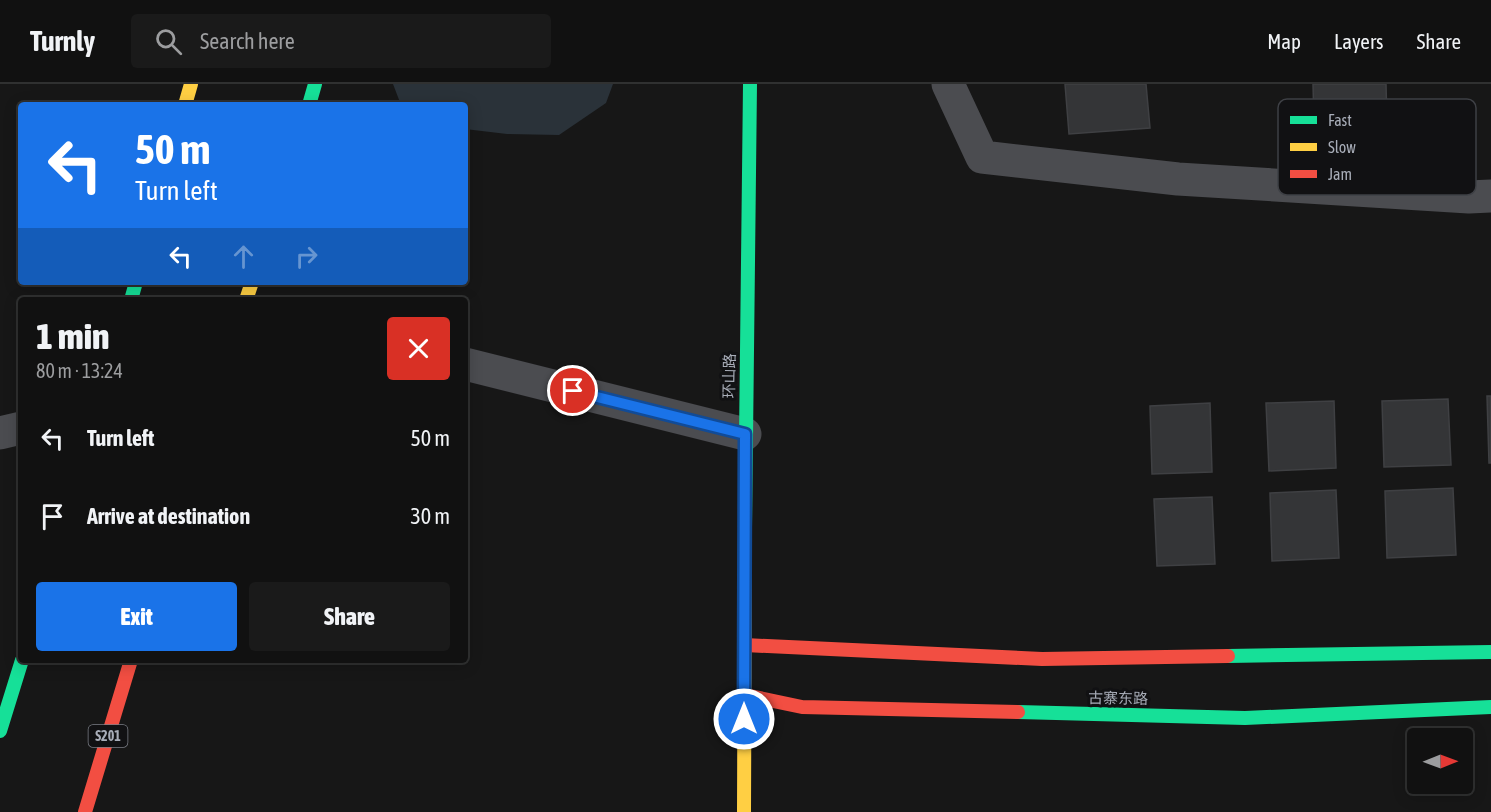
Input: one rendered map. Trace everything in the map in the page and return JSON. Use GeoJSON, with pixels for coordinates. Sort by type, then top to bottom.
{"type":"FeatureCollection","features":[{"type":"Feature","properties":{"kind":"main road"},"geometry":{"type":"LineString","coordinates":[[186,102],[191,84]]}},
{"type":"Feature","properties":{"kind":"main road"},"geometry":{"type":"LineString","coordinates":[[310,102],[315,84]]}},
{"type":"Feature","properties":{"kind":"main road","name":"环山路"},"geometry":{"type":"LineString","coordinates":[[744,812],[745,434],[750,84]]}},
{"type":"Feature","properties":{"kind":"main road"},"geometry":{"type":"LineString","coordinates":[[745,645],[1042,659],[1491,652]]}},
{"type":"Feature","properties":{"kind":"main road"},"geometry":{"type":"LineString","coordinates":[[0,731],[21,663]]}},
{"type":"Feature","properties":{"kind":"main road","name":"S201"},"geometry":{"type":"LineString","coordinates":[[85,812],[130,663]]}},
{"type":"Feature","properties":{"kind":"main road","name":"古寨东路"},"geometry":{"type":"LineString","coordinates":[[745,695],[802,707],[1245,718],[1491,707]]}},
{"type":"Feature","properties":{"kind":"street"},"geometry":{"type":"LineString","coordinates":[[948,84],[982,157],[1178,179],[1278,184]]}},
{"type":"Feature","properties":{"kind":"street"},"geometry":{"type":"LineString","coordinates":[[1473,195],[1491,196]]}},
{"type":"Feature","properties":{"kind":"street"},"geometry":{"type":"LineString","coordinates":[[468,365],[745,434]]}},
{"type":"Feature","properties":{"kind":"street"},"geometry":{"type":"LineString","coordinates":[[0,433],[18,429]]}},
{"type":"Feature","properties":{"kind":"shaded area"},"geometry":{"type":"Polygon","coordinates":[[[393,84],[613,84],[606,103],[559,135],[507,134],[468,129],[468,102],[400,102],[393,84]]]}},
{"type":"Feature","properties":{"kind":"building"},"geometry":{"type":"Polygon","coordinates":[[[1065,84],[1146,84],[1150,128],[1069,134],[1065,84]]]}},
{"type":"Feature","properties":{"kind":"building"},"geometry":{"type":"Polygon","coordinates":[[[1313,84],[1386,84],[1386,99],[1313,99],[1313,84]]]}},
{"type":"Feature","properties":{"kind":"building"},"geometry":{"type":"Polygon","coordinates":[[[1487,396],[1491,396],[1491,463],[1489,463],[1487,396]]]}},
{"type":"Feature","properties":{"kind":"building"},"geometry":{"type":"Polygon","coordinates":[[[1448,399],[1451,465],[1384,467],[1382,401],[1448,399]]]}},
{"type":"Feature","properties":{"kind":"building"},"geometry":{"type":"Polygon","coordinates":[[[1334,401],[1336,468],[1269,471],[1266,403],[1334,401]]]}},
{"type":"Feature","properties":{"kind":"building"},"geometry":{"type":"Polygon","coordinates":[[[1210,403],[1212,472],[1152,474],[1150,406],[1210,403]]]}},
{"type":"Feature","properties":{"kind":"building"},"geometry":{"type":"Polygon","coordinates":[[[1453,488],[1456,555],[1387,558],[1385,491],[1453,488]]]}},
{"type":"Feature","properties":{"kind":"building"},"geometry":{"type":"Polygon","coordinates":[[[1336,490],[1339,558],[1272,561],[1270,493],[1336,490]]]}},
{"type":"Feature","properties":{"kind":"building"},"geometry":{"type":"Polygon","coordinates":[[[1212,497],[1215,564],[1157,566],[1154,499],[1212,497]]]}},
{"type":"Feature","properties":{"kind":"traffic: fast"},"geometry":{"type":"LineString","coordinates":[[310,102],[315,84]]}},
{"type":"Feature","properties":{"kind":"traffic: fast"},"geometry":{"type":"LineString","coordinates":[[745,528],[750,84]]}},
{"type":"Feature","properties":{"kind":"traffic: fast"},"geometry":{"type":"LineString","coordinates":[[132,297],[135,285]]}},
{"type":"Feature","properties":{"kind":"traffic: fast"},"geometry":{"type":"LineString","coordinates":[[1228,656],[1491,652]]}},
{"type":"Feature","properties":{"kind":"traffic: fast"},"geometry":{"type":"LineString","coordinates":[[0,731],[21,663]]}},
{"type":"Feature","properties":{"kind":"traffic: fast"},"geometry":{"type":"LineString","coordinates":[[1018,712],[1245,718],[1491,707]]}},
{"type":"Feature","properties":{"kind":"traffic: slow"},"geometry":{"type":"LineString","coordinates":[[186,102],[191,84]]}},
{"type":"Feature","properties":{"kind":"traffic: slow"},"geometry":{"type":"LineString","coordinates":[[247,297],[251,285]]}},
{"type":"Feature","properties":{"kind":"traffic: slow"},"geometry":{"type":"LineString","coordinates":[[744,812],[745,528]]}},
{"type":"Feature","properties":{"kind":"traffic: jam"},"geometry":{"type":"LineString","coordinates":[[745,645],[1042,659],[1228,656]]}},
{"type":"Feature","properties":{"kind":"traffic: jam"},"geometry":{"type":"LineString","coordinates":[[85,812],[130,663]]}},
{"type":"Feature","properties":{"kind":"traffic: jam"},"geometry":{"type":"LineString","coordinates":[[745,695],[802,707],[1018,712]]}},
{"type":"Feature","properties":{"kind":"route"},"geometry":{"type":"LineString","coordinates":[[573,391],[745,434],[744,719]]}}]}
